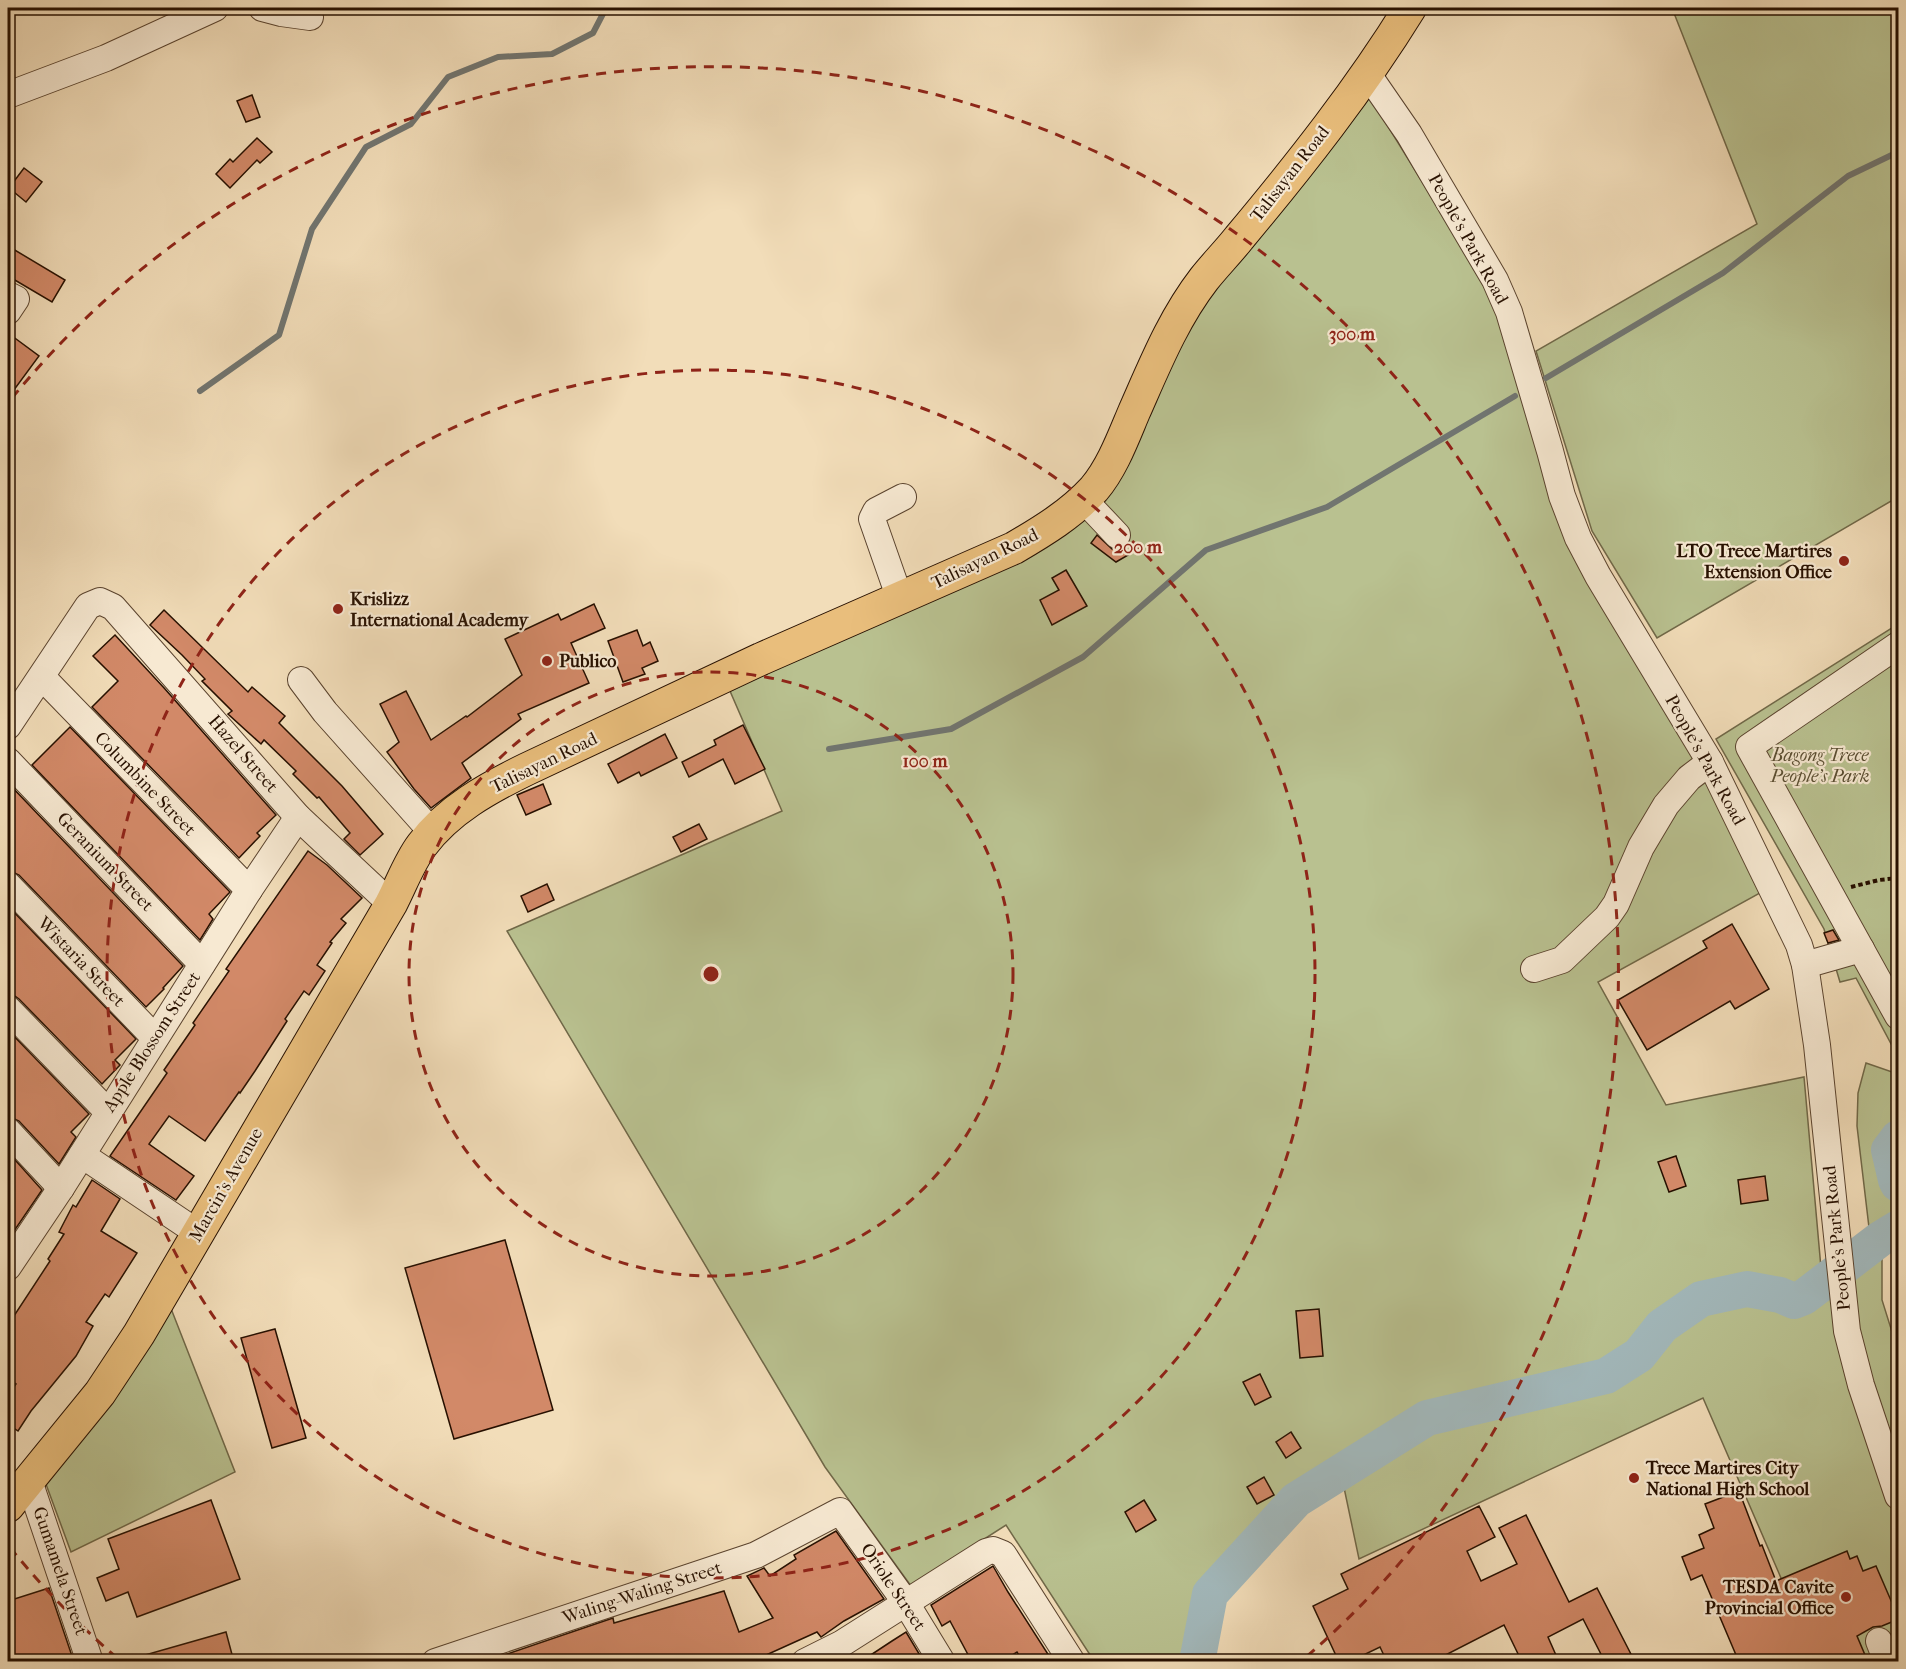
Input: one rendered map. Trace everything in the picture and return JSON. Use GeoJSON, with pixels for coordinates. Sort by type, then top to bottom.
{"type":"FeatureCollection","features":[{"type":"Feature","properties":{"kind":"main road","name":"Talisayan Road"},"geometry":{"type":"LineString","coordinates":[[426,840],[450,815],[527,769],[761,659],[1014,548],[1044,531],[1068,513],[1095,487],[1111,463],[1180,314],[1203,280],[1308,152],[1367,73],[1410,8]]}},
{"type":"Feature","properties":{"kind":"main road","name":"Marcin's Avenue"},"geometry":{"type":"LineString","coordinates":[[8,1506],[100,1393],[139,1334],[391,904],[426,840]]}},
{"type":"Feature","properties":{"kind":"street"},"geometry":{"type":"LineString","coordinates":[[8,95],[106,58],[215,8]]}},
{"type":"Feature","properties":{"kind":"street"},"geometry":{"type":"LineString","coordinates":[[262,8],[281,13],[310,16]]}},
{"type":"Feature","properties":{"kind":"street","name":"People's Park Road"},"geometry":{"type":"LineString","coordinates":[[1367,73],[1409,134],[1495,280],[1509,312],[1569,518],[1598,576],[1710,762],[1792,927],[1805,965],[1824,1102],[1843,1305],[1861,1385],[1899,1496]]}},
{"type":"Feature","properties":{"kind":"street"},"geometry":{"type":"LineString","coordinates":[[8,294],[16,299],[8,311]]}},
{"type":"Feature","properties":{"kind":"street"},"geometry":{"type":"LineString","coordinates":[[900,599],[872,519],[876,511],[903,497]]}},
{"type":"Feature","properties":{"kind":"street"},"geometry":{"type":"LineString","coordinates":[[1083,499],[1117,535]]}},
{"type":"Feature","properties":{"kind":"street","name":"Hazel Street"},"geometry":{"type":"LineString","coordinates":[[42,677],[88,606],[100,601],[113,607],[298,817],[391,904]]}},
{"type":"Feature","properties":{"kind":"street"},"geometry":{"type":"LineString","coordinates":[[1899,645],[1749,747],[1899,1016]]}},
{"type":"Feature","properties":{"kind":"street"},"geometry":{"type":"LineString","coordinates":[[8,726],[42,677]]}},
{"type":"Feature","properties":{"kind":"street","name":"Columbine Street"},"geometry":{"type":"LineString","coordinates":[[42,677],[249,890]]}},
{"type":"Feature","properties":{"kind":"street"},"geometry":{"type":"LineString","coordinates":[[301,680],[426,840]]}},
{"type":"Feature","properties":{"kind":"street","name":"Geranium Street"},"geometry":{"type":"LineString","coordinates":[[8,761],[202,964]]}},
{"type":"Feature","properties":{"kind":"street"},"geometry":{"type":"LineString","coordinates":[[1534,969],[1562,960],[1607,917],[1616,904],[1641,847],[1666,805],[1689,778],[1710,762]]}},
{"type":"Feature","properties":{"kind":"street","name":"Apple Blossom Street"},"geometry":{"type":"LineString","coordinates":[[9,1260],[61,1188],[249,890],[298,817]]}},
{"type":"Feature","properties":{"kind":"street","name":"Wistaria Street"},"geometry":{"type":"LineString","coordinates":[[8,885],[155,1038]]}},
{"type":"Feature","properties":{"kind":"street"},"geometry":{"type":"LineString","coordinates":[[1805,965],[1861,949]]}},
{"type":"Feature","properties":{"kind":"street"},"geometry":{"type":"LineString","coordinates":[[8,1009],[108,1112]]}},
{"type":"Feature","properties":{"kind":"street"},"geometry":{"type":"LineString","coordinates":[[8,1131],[61,1188]]}},
{"type":"Feature","properties":{"kind":"street"},"geometry":{"type":"LineString","coordinates":[[82,1155],[198,1233]]}},
{"type":"Feature","properties":{"kind":"street","name":"Gumamela Street"},"geometry":{"type":"LineString","coordinates":[[29,1481],[90,1662]]}},
{"type":"Feature","properties":{"kind":"street","name":"Waling-Waling Street"},"geometry":{"type":"LineString","coordinates":[[442,1660],[756,1556],[836,1512],[840,1511],[843,1514]]}},
{"type":"Feature","properties":{"kind":"street","name":"Oriole Street"},"geometry":{"type":"LineString","coordinates":[[843,1514],[906,1603],[942,1662]]}},
{"type":"Feature","properties":{"kind":"street"},"geometry":{"type":"LineString","coordinates":[[805,1662],[841,1644],[988,1551],[997,1551],[1003,1554],[1072,1662]]}},
{"type":"Feature","properties":{"kind":"path"},"geometry":{"type":"LineString","coordinates":[[1831,895],[1865,882],[1899,878]]}},
{"type":"Feature","properties":{"kind":"green space"},"geometry":{"type":"Polygon","coordinates":[[[1672,8],[1898,8],[1898,497],[1657,638],[1592,531],[1536,351],[1757,224],[1672,8]]]}},
{"type":"Feature","properties":{"kind":"green space"},"geometry":{"type":"Polygon","coordinates":[[[1368,94],[1496,307],[1564,531],[1707,775],[1760,893],[1598,982],[1666,1105],[1804,1077],[1821,1268],[1803,1294],[1794,1298],[1747,1285],[1700,1296],[1661,1321],[1636,1353],[1605,1371],[1425,1412],[1293,1495],[1206,1594],[1192,1661],[1094,1661],[1006,1525],[911,1586],[825,1467],[507,931],[782,811],[730,691],[1054,532],[1206,290],[1368,94]]]}},
{"type":"Feature","properties":{"kind":"green space","name":"Bagong Trece People's Park"},"geometry":{"type":"Polygon","coordinates":[[[1898,624],[1898,1057],[1856,978],[1840,982],[1824,929],[1716,739],[1898,624]]]}},
{"type":"Feature","properties":{"kind":"green space"},"geometry":{"type":"Polygon","coordinates":[[[1866,1063],[1898,1074],[1898,1233],[1882,1251],[1882,1300],[1898,1351],[1898,1661],[1817,1661],[1703,1398],[1359,1559],[1342,1478],[1427,1426],[1608,1384],[1651,1354],[1674,1325],[1700,1308],[1733,1298],[1807,1308],[1870,1236],[1857,1126],[1858,1093],[1866,1063]]]}},
{"type":"Feature","properties":{"kind":"green space"},"geometry":{"type":"Polygon","coordinates":[[[170,1306],[235,1472],[71,1552],[43,1476],[170,1306]]]}},
{"type":"Feature","properties":{"kind":"building"},"geometry":{"type":"Polygon","coordinates":[[[252,95],[260,117],[246,122],[237,101],[252,95]]]}},
{"type":"Feature","properties":{"kind":"building"},"geometry":{"type":"Polygon","coordinates":[[[257,138],[272,152],[260,163],[257,160],[230,188],[216,174],[230,159],[233,162],[257,138]]]}},
{"type":"Feature","properties":{"kind":"building"},"geometry":{"type":"Polygon","coordinates":[[[24,168],[42,182],[26,202],[9,188],[24,168]]]}},
{"type":"Feature","properties":{"kind":"building"},"geometry":{"type":"Polygon","coordinates":[[[8,246],[65,280],[52,302],[8,276],[8,246]]]}},
{"type":"Feature","properties":{"kind":"building"},"geometry":{"type":"Polygon","coordinates":[[[8,333],[39,356],[8,398],[8,333]]]}},
{"type":"Feature","properties":{"kind":"building"},"geometry":{"type":"Polygon","coordinates":[[[1097,535],[1112,549],[1123,548],[1130,554],[1116,562],[1091,543],[1097,535]]]}},
{"type":"Feature","properties":{"kind":"building"},"geometry":{"type":"Polygon","coordinates":[[[1066,570],[1087,606],[1052,625],[1040,600],[1059,590],[1052,578],[1066,570]]]}},
{"type":"Feature","properties":{"kind":"building"},"geometry":{"type":"Polygon","coordinates":[[[594,604],[605,628],[571,643],[589,683],[518,714],[521,719],[462,763],[471,778],[431,808],[387,752],[399,742],[380,704],[406,691],[431,740],[467,717],[522,675],[505,639],[558,614],[561,620],[594,604]]]}},
{"type":"Feature","properties":{"kind":"building"},"geometry":{"type":"Polygon","coordinates":[[[164,610],[248,692],[252,687],[285,716],[279,723],[342,786],[383,834],[360,855],[344,839],[350,833],[319,797],[317,798],[293,774],[296,771],[264,740],[261,744],[228,714],[232,711],[202,681],[205,679],[150,625],[164,610]]]}},
{"type":"Feature","properties":{"kind":"building"},"geometry":{"type":"Polygon","coordinates":[[[637,630],[643,646],[650,642],[658,661],[642,668],[645,674],[623,682],[608,641],[637,630]]]}},
{"type":"Feature","properties":{"kind":"building"},"geometry":{"type":"Polygon","coordinates":[[[115,635],[276,815],[257,833],[260,836],[239,858],[92,707],[118,681],[93,656],[115,635]]]}},
{"type":"Feature","properties":{"kind":"building"},"geometry":{"type":"Polygon","coordinates":[[[743,725],[765,769],[735,784],[723,759],[689,777],[682,762],[716,745],[714,740],[743,725]]]}},
{"type":"Feature","properties":{"kind":"building"},"geometry":{"type":"Polygon","coordinates":[[[70,727],[230,892],[209,914],[213,919],[200,940],[32,765],[70,727]]]}},
{"type":"Feature","properties":{"kind":"building"},"geometry":{"type":"Polygon","coordinates":[[[665,734],[677,758],[641,776],[639,772],[618,783],[608,764],[665,734]]]}},
{"type":"Feature","properties":{"kind":"building"},"geometry":{"type":"Polygon","coordinates":[[[543,784],[551,804],[526,815],[517,795],[543,784]]]}},
{"type":"Feature","properties":{"kind":"building"},"geometry":{"type":"Polygon","coordinates":[[[10,785],[183,966],[146,1007],[19,875],[8,870],[8,787],[10,785]]]}},
{"type":"Feature","properties":{"kind":"building"},"geometry":{"type":"Polygon","coordinates":[[[699,824],[707,839],[681,852],[673,837],[699,824]]]}},
{"type":"Feature","properties":{"kind":"building"},"geometry":{"type":"Polygon","coordinates":[[[308,851],[327,865],[362,898],[341,919],[346,923],[330,942],[332,943],[317,965],[325,971],[309,995],[304,991],[255,1071],[205,1141],[169,1116],[149,1144],[194,1176],[176,1200],[110,1156],[167,1073],[164,1070],[229,971],[226,969],[308,851]]]}},
{"type":"Feature","properties":{"kind":"building"},"geometry":{"type":"Polygon","coordinates":[[[547,884],[554,900],[528,912],[521,896],[547,884]]]}},
{"type":"Feature","properties":{"kind":"building"},"geometry":{"type":"Polygon","coordinates":[[[8,906],[136,1039],[115,1060],[120,1065],[102,1084],[19,999],[8,991],[8,906]]]}},
{"type":"Feature","properties":{"kind":"building"},"geometry":{"type":"Polygon","coordinates":[[[1732,924],[1769,989],[1735,1009],[1730,1001],[1647,1050],[1618,1000],[1707,948],[1703,941],[1732,924]]]}},
{"type":"Feature","properties":{"kind":"building"},"geometry":{"type":"Polygon","coordinates":[[[1833,930],[1839,940],[1828,943],[1824,933],[1833,930]]]}},
{"type":"Feature","properties":{"kind":"building"},"geometry":{"type":"Polygon","coordinates":[[[8,1030],[89,1114],[71,1132],[76,1137],[59,1164],[19,1121],[8,1116],[8,1030]]]}},
{"type":"Feature","properties":{"kind":"building"},"geometry":{"type":"Polygon","coordinates":[[[8,1152],[42,1190],[12,1234],[8,1229],[8,1152]]]}},
{"type":"Feature","properties":{"kind":"building"},"geometry":{"type":"Polygon","coordinates":[[[1676,1156],[1686,1186],[1669,1192],[1658,1162],[1676,1156]]]}},
{"type":"Feature","properties":{"kind":"building"},"geometry":{"type":"Polygon","coordinates":[[[1765,1176],[1768,1200],[1741,1204],[1738,1180],[1765,1176]]]}},
{"type":"Feature","properties":{"kind":"building"},"geometry":{"type":"Polygon","coordinates":[[[92,1180],[120,1199],[101,1231],[137,1253],[109,1297],[105,1294],[86,1322],[93,1326],[76,1356],[31,1411],[18,1431],[8,1424],[8,1396],[16,1384],[8,1378],[8,1325],[50,1261],[48,1259],[64,1234],[59,1232],[73,1205],[76,1207],[92,1180]]]}},
{"type":"Feature","properties":{"kind":"building"},"geometry":{"type":"Polygon","coordinates":[[[505,1240],[553,1410],[454,1439],[405,1268],[505,1240]]]}},
{"type":"Feature","properties":{"kind":"building"},"geometry":{"type":"Polygon","coordinates":[[[1319,1309],[1323,1356],[1300,1358],[1296,1311],[1319,1309]]]}},
{"type":"Feature","properties":{"kind":"building"},"geometry":{"type":"Polygon","coordinates":[[[275,1329],[306,1438],[272,1448],[241,1338],[275,1329]]]}},
{"type":"Feature","properties":{"kind":"building"},"geometry":{"type":"Polygon","coordinates":[[[1260,1374],[1271,1397],[1255,1405],[1243,1382],[1260,1374]]]}},
{"type":"Feature","properties":{"kind":"building"},"geometry":{"type":"Polygon","coordinates":[[[1291,1432],[1301,1448],[1286,1458],[1276,1442],[1291,1432]]]}},
{"type":"Feature","properties":{"kind":"building"},"geometry":{"type":"Polygon","coordinates":[[[1264,1477],[1274,1495],[1257,1504],[1247,1487],[1264,1477]]]}},
{"type":"Feature","properties":{"kind":"building"},"geometry":{"type":"Polygon","coordinates":[[[1739,1491],[1776,1581],[1847,1551],[1850,1559],[1857,1556],[1863,1571],[1876,1566],[1899,1619],[1873,1627],[1857,1636],[1868,1662],[1739,1662],[1702,1575],[1691,1580],[1682,1557],[1704,1548],[1699,1535],[1714,1528],[1705,1504],[1739,1491]]]}},
{"type":"Feature","properties":{"kind":"building"},"geometry":{"type":"Polygon","coordinates":[[[211,1500],[240,1579],[137,1617],[128,1592],[106,1601],[97,1578],[119,1569],[108,1539],[211,1500]]]}},
{"type":"Feature","properties":{"kind":"building"},"geometry":{"type":"Polygon","coordinates":[[[1144,1500],[1156,1520],[1136,1532],[1125,1512],[1144,1500]]]}},
{"type":"Feature","properties":{"kind":"building"},"geometry":{"type":"Polygon","coordinates":[[[1479,1506],[1495,1537],[1467,1551],[1481,1581],[1517,1564],[1499,1528],[1526,1515],[1569,1602],[1597,1588],[1635,1662],[1605,1662],[1583,1619],[1548,1637],[1559,1662],[1522,1662],[1504,1625],[1432,1662],[1387,1662],[1380,1647],[1349,1662],[1339,1662],[1313,1606],[1348,1589],[1341,1574],[1479,1506]]]}},
{"type":"Feature","properties":{"kind":"building"},"geometry":{"type":"Polygon","coordinates":[[[836,1531],[884,1599],[844,1621],[821,1637],[817,1632],[755,1660],[753,1655],[735,1662],[484,1662],[613,1618],[614,1623],[724,1591],[739,1632],[773,1618],[747,1576],[764,1568],[770,1576],[796,1559],[794,1555],[836,1531]]]}},
{"type":"Feature","properties":{"kind":"building"},"geometry":{"type":"Polygon","coordinates":[[[993,1566],[1053,1662],[1023,1662],[1017,1652],[1001,1662],[972,1662],[950,1621],[942,1626],[931,1605],[993,1566]]]}},
{"type":"Feature","properties":{"kind":"building"},"geometry":{"type":"Polygon","coordinates":[[[49,1588],[74,1662],[8,1662],[8,1601],[49,1588]]]}},
{"type":"Feature","properties":{"kind":"building"},"geometry":{"type":"Polygon","coordinates":[[[226,1632],[234,1662],[139,1662],[138,1657],[226,1632]]]}},
{"type":"Feature","properties":{"kind":"building"},"geometry":{"type":"Polygon","coordinates":[[[906,1632],[924,1662],[860,1662],[892,1641],[906,1632]]]}},
{"type":"Feature","properties":{"kind":"waterway"},"geometry":{"type":"LineString","coordinates":[[200,391],[279,335],[312,229],[366,147],[411,124],[448,77],[498,57],[552,54],[593,33],[606,8]]}},
{"type":"Feature","properties":{"kind":"waterway"},"geometry":{"type":"LineString","coordinates":[[1546,378],[1723,273],[1848,176],[1898,152]]}},
{"type":"Feature","properties":{"kind":"waterway"},"geometry":{"type":"LineString","coordinates":[[829,749],[951,729],[1083,657],[1206,550],[1327,507],[1515,396]]}},
{"type":"Feature","properties":{"kind":"waterway"},"geometry":{"type":"LineString","coordinates":[[1898,1138],[1889,1150],[1898,1184]]}},
{"type":"Feature","properties":{"kind":"waterway"},"geometry":{"type":"LineString","coordinates":[[1197,1662],[1210,1594],[1296,1500],[1427,1418],[1606,1376],[1639,1355],[1662,1326],[1701,1299],[1747,1289],[1780,1295],[1794,1301],[1804,1297],[1898,1228]]}},
{"type":"Feature","properties":{"kind":"place","name":"LTO Trece Martires Extension Office"},"geometry":{"type":"Point","coordinates":[1844,561]}},
{"type":"Feature","properties":{"kind":"place","name":"Krislizz International Academy"},"geometry":{"type":"Point","coordinates":[338,609]}},
{"type":"Feature","properties":{"kind":"place","name":"Publico"},"geometry":{"type":"Point","coordinates":[547,661]}},
{"type":"Feature","properties":{"kind":"place","name":"Trece Martires City National High School"},"geometry":{"type":"Point","coordinates":[1634,1478]}},
{"type":"Feature","properties":{"kind":"place","name":"TESDA Cavite Provincial Office"},"geometry":{"type":"Point","coordinates":[1846,1597]}}]}
